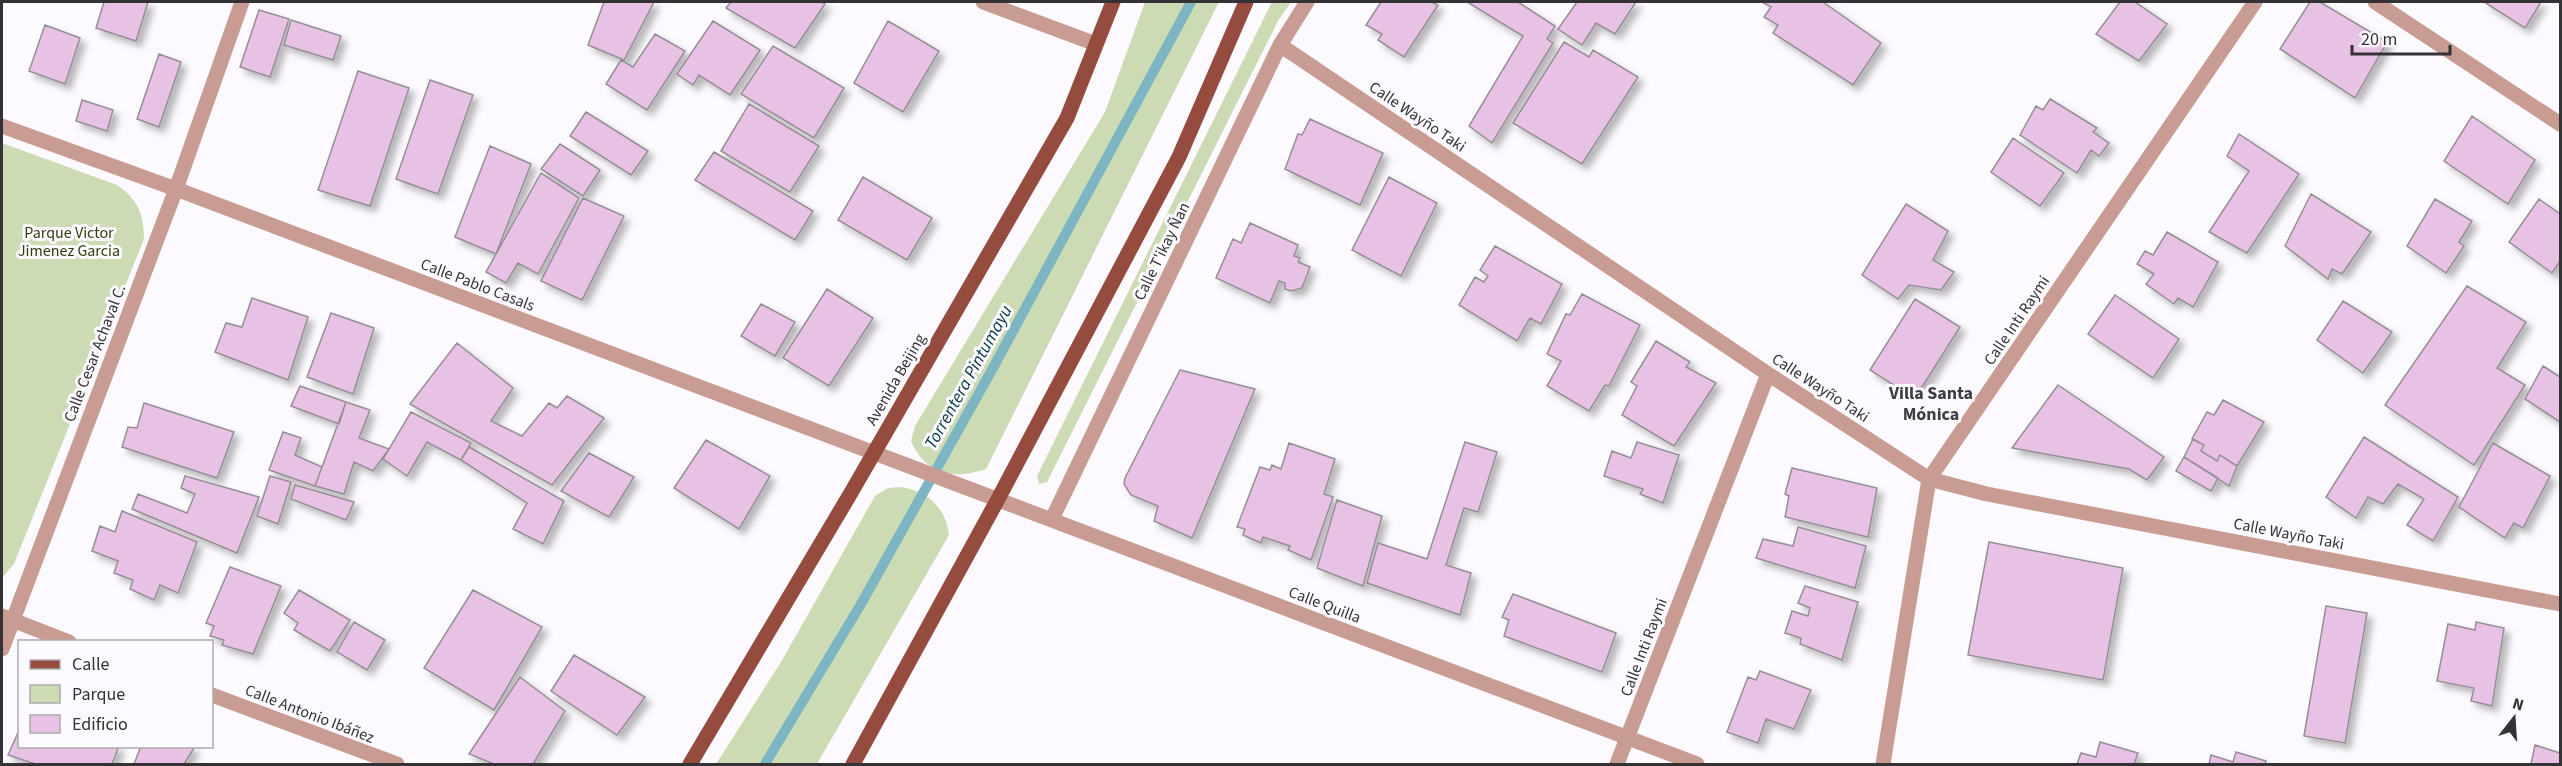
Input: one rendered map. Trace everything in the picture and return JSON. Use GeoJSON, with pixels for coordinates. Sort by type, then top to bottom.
{"type":"FeatureCollection","features":[{"type":"Feature","properties":{"kind":"main road","name":"Avenida Beijing"},"geometry":{"type":"LineString","coordinates":[[690,765],[1067,117],[1113,2]]}},
{"type":"Feature","properties":{"kind":"main road"},"geometry":{"type":"LineString","coordinates":[[853,765],[997,501],[1179,158],[1246,2]]}},
{"type":"Feature","properties":{"kind":"street","name":"Calle Cesar Achaval C."},"geometry":{"type":"LineString","coordinates":[[2,649],[7,618],[176,189],[242,2]]}},
{"type":"Feature","properties":{"kind":"street"},"geometry":{"type":"LineString","coordinates":[[983,2],[1096,44]]}},
{"type":"Feature","properties":{"kind":"street","name":"Calle T'ikay Ñan"},"geometry":{"type":"LineString","coordinates":[[1052,519],[1280,45],[1307,2]]}},
{"type":"Feature","properties":{"kind":"street","name":"Calle Inti Raymi"},"geometry":{"type":"LineString","coordinates":[[1883,765],[1929,479],[2255,2]]}},
{"type":"Feature","properties":{"kind":"street"},"geometry":{"type":"LineString","coordinates":[[2380,3],[2560,124]]}},
{"type":"Feature","properties":{"kind":"street","name":"Calle Wayño Taki"},"geometry":{"type":"LineString","coordinates":[[1280,45],[1768,374],[1929,479],[1987,494],[2560,604]]}},
{"type":"Feature","properties":{"kind":"street","name":"Calle Pablo Casals"},"geometry":{"type":"LineString","coordinates":[[2,126],[176,189],[940,479]]}},
{"type":"Feature","properties":{"kind":"street","name":"Calle Inti Raymi"},"geometry":{"type":"LineString","coordinates":[[1617,765],[1768,374]]}},
{"type":"Feature","properties":{"kind":"street","name":"Calle Quilla"},"geometry":{"type":"LineString","coordinates":[[940,479],[1052,519],[1697,765]]}},
{"type":"Feature","properties":{"kind":"street"},"geometry":{"type":"LineString","coordinates":[[7,618],[64,640]]}},
{"type":"Feature","properties":{"kind":"street","name":"Calle Antonio Ibáñez"},"geometry":{"type":"LineString","coordinates":[[213,695],[397,765]]}},
{"type":"Feature","properties":{"kind":"green space"},"geometry":{"type":"Polygon","coordinates":[[[1145,2],[1219,2],[986,469],[962,474],[942,472],[924,461],[917,452],[911,441],[915,426],[1105,112],[1145,2]]]}},
{"type":"Feature","properties":{"kind":"green space"},"geometry":{"type":"Polygon","coordinates":[[[1272,2],[1291,2],[1278,21],[1047,482],[1039,484],[1037,476],[1272,2]]]}},
{"type":"Feature","properties":{"kind":"green space","name":"Parque Victor Jimenez Garcia"},"geometry":{"type":"Polygon","coordinates":[[[2,143],[117,185],[130,196],[138,208],[143,222],[144,239],[14,564],[2,578],[2,143]]]}},
{"type":"Feature","properties":{"kind":"green space"},"geometry":{"type":"Polygon","coordinates":[[[900,487],[919,492],[934,502],[944,517],[949,535],[817,764],[716,764],[781,662],[875,496],[888,488],[900,487]]]}},
{"type":"Feature","properties":{"kind":"building"},"geometry":{"type":"Polygon","coordinates":[[[104,2],[148,2],[136,41],[96,28],[104,2]]]}},
{"type":"Feature","properties":{"kind":"building"},"geometry":{"type":"Polygon","coordinates":[[[604,2],[654,2],[624,60],[588,45],[604,2]]]}},
{"type":"Feature","properties":{"kind":"building"},"geometry":{"type":"Polygon","coordinates":[[[731,2],[821,2],[825,4],[795,48],[726,8],[731,2]]]}},
{"type":"Feature","properties":{"kind":"building"},"geometry":{"type":"Polygon","coordinates":[[[1381,2],[1431,2],[1438,5],[1404,57],[1378,40],[1382,34],[1366,25],[1381,2]]]}},
{"type":"Feature","properties":{"kind":"building"},"geometry":{"type":"Polygon","coordinates":[[[1467,2],[1518,2],[1555,26],[1547,39],[1553,43],[1492,143],[1469,126],[1523,36],[1467,2]]]}},
{"type":"Feature","properties":{"kind":"building"},"geometry":{"type":"Polygon","coordinates":[[[1577,2],[1636,2],[1615,34],[1596,23],[1582,45],[1558,29],[1577,2]]]}},
{"type":"Feature","properties":{"kind":"building"},"geometry":{"type":"Polygon","coordinates":[[[1762,2],[1823,2],[1881,43],[1853,85],[1773,33],[1778,25],[1764,17],[1771,7],[1762,2]]]}},
{"type":"Feature","properties":{"kind":"building"},"geometry":{"type":"Polygon","coordinates":[[[2120,2],[2135,2],[2167,24],[2139,61],[2096,34],[2120,2]]]}},
{"type":"Feature","properties":{"kind":"building"},"geometry":{"type":"Polygon","coordinates":[[[2310,2],[2320,2],[2387,42],[2355,98],[2280,49],[2310,2]]]}},
{"type":"Feature","properties":{"kind":"building"},"geometry":{"type":"Polygon","coordinates":[[[2484,2],[2541,2],[2525,28],[2484,2]]]}},
{"type":"Feature","properties":{"kind":"building"},"geometry":{"type":"Polygon","coordinates":[[[259,10],[289,19],[270,77],[240,67],[259,10]]]}},
{"type":"Feature","properties":{"kind":"building"},"geometry":{"type":"Polygon","coordinates":[[[291,20],[341,36],[333,60],[284,45],[291,20]]]}},
{"type":"Feature","properties":{"kind":"building"},"geometry":{"type":"Polygon","coordinates":[[[713,21],[760,50],[730,95],[699,75],[693,85],[677,74],[713,21]]]}},
{"type":"Feature","properties":{"kind":"building"},"geometry":{"type":"Polygon","coordinates":[[[888,21],[939,51],[903,112],[854,83],[888,21]]]}},
{"type":"Feature","properties":{"kind":"building"},"geometry":{"type":"Polygon","coordinates":[[[45,25],[80,38],[65,84],[29,71],[45,25]]]}},
{"type":"Feature","properties":{"kind":"building"},"geometry":{"type":"Polygon","coordinates":[[[655,34],[685,51],[647,110],[606,84],[621,60],[633,67],[655,34]]]}},
{"type":"Feature","properties":{"kind":"building"},"geometry":{"type":"Polygon","coordinates":[[[1564,42],[1589,57],[1593,50],[1638,77],[1582,164],[1513,123],[1564,42]]]}},
{"type":"Feature","properties":{"kind":"building"},"geometry":{"type":"Polygon","coordinates":[[[773,46],[844,88],[814,138],[741,94],[773,46]]]}},
{"type":"Feature","properties":{"kind":"building"},"geometry":{"type":"Polygon","coordinates":[[[159,54],[181,62],[159,127],[137,119],[159,54]]]}},
{"type":"Feature","properties":{"kind":"building"},"geometry":{"type":"Polygon","coordinates":[[[358,71],[409,88],[370,206],[318,190],[358,71]]]}},
{"type":"Feature","properties":{"kind":"building"},"geometry":{"type":"Polygon","coordinates":[[[430,80],[473,95],[438,194],[396,179],[430,80]]]}},
{"type":"Feature","properties":{"kind":"building"},"geometry":{"type":"Polygon","coordinates":[[[2050,99],[2097,128],[2093,132],[2109,143],[2099,156],[2091,150],[2077,173],[2020,135],[2036,106],[2043,110],[2050,99]]]}},
{"type":"Feature","properties":{"kind":"building"},"geometry":{"type":"Polygon","coordinates":[[[82,100],[113,110],[107,131],[76,121],[82,100]]]}},
{"type":"Feature","properties":{"kind":"building"},"geometry":{"type":"Polygon","coordinates":[[[749,104],[819,146],[790,192],[721,151],[749,104]]]}},
{"type":"Feature","properties":{"kind":"building"},"geometry":{"type":"Polygon","coordinates":[[[586,112],[648,151],[631,175],[570,136],[586,112]]]}},
{"type":"Feature","properties":{"kind":"building"},"geometry":{"type":"Polygon","coordinates":[[[2472,116],[2535,160],[2508,204],[2444,161],[2472,116]]]}},
{"type":"Feature","properties":{"kind":"building"},"geometry":{"type":"Polygon","coordinates":[[[1310,119],[1383,153],[1360,205],[1285,169],[1298,134],[1302,135],[1310,119]]]}},
{"type":"Feature","properties":{"kind":"building"},"geometry":{"type":"Polygon","coordinates":[[[2239,134],[2299,174],[2247,253],[2209,232],[2249,171],[2227,156],[2239,134]]]}},
{"type":"Feature","properties":{"kind":"building"},"geometry":{"type":"Polygon","coordinates":[[[2013,138],[2064,173],[2040,206],[1991,172],[2013,138]]]}},
{"type":"Feature","properties":{"kind":"building"},"geometry":{"type":"Polygon","coordinates":[[[560,144],[600,170],[583,196],[541,169],[560,144]]]}},
{"type":"Feature","properties":{"kind":"building"},"geometry":{"type":"Polygon","coordinates":[[[490,146],[531,164],[496,254],[455,237],[490,146]]]}},
{"type":"Feature","properties":{"kind":"building"},"geometry":{"type":"Polygon","coordinates":[[[714,152],[813,211],[795,240],[695,180],[714,152]]]}},
{"type":"Feature","properties":{"kind":"building"},"geometry":{"type":"Polygon","coordinates":[[[541,173],[579,198],[538,274],[518,263],[506,283],[486,272],[541,173]]]}},
{"type":"Feature","properties":{"kind":"building"},"geometry":{"type":"Polygon","coordinates":[[[863,177],[932,218],[907,260],[838,220],[863,177]]]}},
{"type":"Feature","properties":{"kind":"building"},"geometry":{"type":"Polygon","coordinates":[[[1389,177],[1437,203],[1401,276],[1352,250],[1389,177]]]}},
{"type":"Feature","properties":{"kind":"building"},"geometry":{"type":"Polygon","coordinates":[[[2311,194],[2371,232],[2342,274],[2332,269],[2328,279],[2285,246],[2311,194]]]}},
{"type":"Feature","properties":{"kind":"building"},"geometry":{"type":"Polygon","coordinates":[[[583,198],[624,216],[582,300],[541,281],[583,198]]]}},
{"type":"Feature","properties":{"kind":"building"},"geometry":{"type":"Polygon","coordinates":[[[2435,199],[2472,221],[2459,242],[2464,246],[2446,273],[2407,246],[2435,199]]]}},
{"type":"Feature","properties":{"kind":"building"},"geometry":{"type":"Polygon","coordinates":[[[2539,199],[2560,214],[2560,261],[2552,273],[2509,242],[2539,199]]]}},
{"type":"Feature","properties":{"kind":"building"},"geometry":{"type":"Polygon","coordinates":[[[1906,204],[1948,231],[1933,260],[1954,272],[1941,290],[1909,285],[1898,299],[1862,275],[1906,204]]]}},
{"type":"Feature","properties":{"kind":"building"},"geometry":{"type":"Polygon","coordinates":[[[1250,223],[1298,245],[1294,256],[1300,258],[1298,262],[1310,267],[1302,288],[1291,291],[1285,289],[1285,283],[1279,281],[1270,303],[1216,278],[1233,239],[1241,243],[1250,223]]]}},
{"type":"Feature","properties":{"kind":"building"},"geometry":{"type":"Polygon","coordinates":[[[2167,232],[2218,262],[2193,307],[2178,298],[2174,304],[2146,284],[2154,274],[2137,264],[2145,251],[2153,255],[2167,232]]]}},
{"type":"Feature","properties":{"kind":"building"},"geometry":{"type":"Polygon","coordinates":[[[1495,246],[1562,284],[1541,324],[1530,318],[1517,341],[1459,305],[1475,277],[1484,282],[1488,276],[1480,270],[1495,246]]]}},
{"type":"Feature","properties":{"kind":"building"},"geometry":{"type":"Polygon","coordinates":[[[2467,286],[2526,322],[2497,368],[2525,385],[2474,465],[2385,405],[2467,286]]]}},
{"type":"Feature","properties":{"kind":"building"},"geometry":{"type":"Polygon","coordinates":[[[827,289],[873,318],[829,386],[783,358],[827,289]]]}},
{"type":"Feature","properties":{"kind":"building"},"geometry":{"type":"Polygon","coordinates":[[[1582,294],[1640,325],[1609,386],[1605,385],[1589,411],[1547,386],[1561,361],[1547,354],[1566,314],[1570,315],[1582,294]]]}},
{"type":"Feature","properties":{"kind":"building"},"geometry":{"type":"Polygon","coordinates":[[[2115,295],[2179,339],[2153,378],[2088,334],[2115,295]]]}},
{"type":"Feature","properties":{"kind":"building"},"geometry":{"type":"Polygon","coordinates":[[[252,298],[308,317],[288,380],[215,352],[226,323],[242,327],[252,298]]]}},
{"type":"Feature","properties":{"kind":"building"},"geometry":{"type":"Polygon","coordinates":[[[1915,299],[1960,327],[1922,387],[1903,391],[1870,370],[1915,299]]]}},
{"type":"Feature","properties":{"kind":"building"},"geometry":{"type":"Polygon","coordinates":[[[2343,301],[2392,332],[2363,373],[2317,340],[2343,301]]]}},
{"type":"Feature","properties":{"kind":"building"},"geometry":{"type":"Polygon","coordinates":[[[761,304],[795,322],[775,356],[741,336],[761,304]]]}},
{"type":"Feature","properties":{"kind":"building"},"geometry":{"type":"Polygon","coordinates":[[[331,313],[374,328],[353,394],[307,377],[331,313]]]}},
{"type":"Feature","properties":{"kind":"building"},"geometry":{"type":"Polygon","coordinates":[[[1656,341],[1690,362],[1686,367],[1716,383],[1674,446],[1622,415],[1637,386],[1631,382],[1656,341]]]}},
{"type":"Feature","properties":{"kind":"building"},"geometry":{"type":"Polygon","coordinates":[[[457,343],[513,388],[491,421],[522,436],[549,403],[557,408],[567,396],[604,418],[552,485],[410,404],[457,343]]]}},
{"type":"Feature","properties":{"kind":"building"},"geometry":{"type":"Polygon","coordinates":[[[2543,366],[2560,377],[2560,422],[2525,399],[2543,366]]]}},
{"type":"Feature","properties":{"kind":"building"},"geometry":{"type":"Polygon","coordinates":[[[1180,370],[1255,389],[1192,538],[1154,521],[1158,506],[1131,495],[1124,484],[1180,370]]]}},
{"type":"Feature","properties":{"kind":"building"},"geometry":{"type":"Polygon","coordinates":[[[2058,385],[2164,457],[2147,480],[2129,469],[2012,448],[2058,385]]]}},
{"type":"Feature","properties":{"kind":"building"},"geometry":{"type":"Polygon","coordinates":[[[300,386],[346,402],[339,424],[291,406],[300,386]]]}},
{"type":"Feature","properties":{"kind":"building"},"geometry":{"type":"Polygon","coordinates":[[[2223,400],[2264,422],[2237,466],[2220,455],[2217,461],[2201,451],[2204,445],[2192,439],[2207,412],[2214,415],[2223,400]]]}},
{"type":"Feature","properties":{"kind":"building"},"geometry":{"type":"Polygon","coordinates":[[[346,402],[370,410],[359,438],[389,449],[373,471],[354,462],[344,494],[315,486],[346,402]]]}},
{"type":"Feature","properties":{"kind":"building"},"geometry":{"type":"Polygon","coordinates":[[[144,403],[234,432],[217,478],[122,447],[128,427],[137,428],[144,403]]]}},
{"type":"Feature","properties":{"kind":"building"},"geometry":{"type":"Polygon","coordinates":[[[411,412],[471,443],[461,460],[427,442],[407,476],[383,459],[411,412]]]}},
{"type":"Feature","properties":{"kind":"building"},"geometry":{"type":"Polygon","coordinates":[[[283,432],[301,438],[295,455],[322,467],[315,486],[269,470],[283,432]]]}},
{"type":"Feature","properties":{"kind":"building"},"geometry":{"type":"Polygon","coordinates":[[[2364,437],[2458,497],[2433,541],[2407,525],[2424,499],[2398,484],[2383,504],[2368,497],[2356,518],[2326,497],[2364,437]]]}},
{"type":"Feature","properties":{"kind":"building"},"geometry":{"type":"Polygon","coordinates":[[[2193,439],[2204,445],[2201,451],[2217,461],[2220,455],[2237,466],[2229,486],[2184,457],[2193,439]]]}},
{"type":"Feature","properties":{"kind":"building"},"geometry":{"type":"Polygon","coordinates":[[[706,440],[770,476],[739,529],[674,488],[706,440]]]}},
{"type":"Feature","properties":{"kind":"building"},"geometry":{"type":"Polygon","coordinates":[[[1465,442],[1497,452],[1478,512],[1464,508],[1446,565],[1471,573],[1460,615],[1367,583],[1378,543],[1427,559],[1465,442]]]}},
{"type":"Feature","properties":{"kind":"building"},"geometry":{"type":"Polygon","coordinates":[[[1637,442],[1679,455],[1663,503],[1640,494],[1643,489],[1604,476],[1612,451],[1631,458],[1637,442]]]}},
{"type":"Feature","properties":{"kind":"building"},"geometry":{"type":"Polygon","coordinates":[[[1289,443],[1335,459],[1324,494],[1333,497],[1311,560],[1288,550],[1290,546],[1263,537],[1261,543],[1243,535],[1245,529],[1237,527],[1260,467],[1270,470],[1272,465],[1281,469],[1289,443]]]}},
{"type":"Feature","properties":{"kind":"building"},"geometry":{"type":"Polygon","coordinates":[[[2493,443],[2550,476],[2523,528],[2514,523],[2505,538],[2459,507],[2493,443]]]}},
{"type":"Feature","properties":{"kind":"building"},"geometry":{"type":"Polygon","coordinates":[[[469,447],[564,501],[543,544],[513,529],[527,503],[461,460],[469,447]]]}},
{"type":"Feature","properties":{"kind":"building"},"geometry":{"type":"Polygon","coordinates":[[[589,453],[634,477],[609,517],[561,491],[589,453]]]}},
{"type":"Feature","properties":{"kind":"building"},"geometry":{"type":"Polygon","coordinates":[[[2184,457],[2218,478],[2211,491],[2176,471],[2184,457]]]}},
{"type":"Feature","properties":{"kind":"building"},"geometry":{"type":"Polygon","coordinates":[[[1792,468],[1877,488],[1868,537],[1785,517],[1789,496],[1785,494],[1792,468]]]}},
{"type":"Feature","properties":{"kind":"building"},"geometry":{"type":"Polygon","coordinates":[[[185,476],[259,497],[237,553],[132,509],[138,494],[187,513],[195,494],[181,488],[185,476]]]}},
{"type":"Feature","properties":{"kind":"building"},"geometry":{"type":"Polygon","coordinates":[[[270,476],[291,482],[278,524],[257,516],[270,476]]]}},
{"type":"Feature","properties":{"kind":"building"},"geometry":{"type":"Polygon","coordinates":[[[295,485],[354,502],[346,520],[291,499],[295,485]]]}},
{"type":"Feature","properties":{"kind":"building"},"geometry":{"type":"Polygon","coordinates":[[[1337,500],[1382,516],[1363,586],[1317,568],[1337,500]]]}},
{"type":"Feature","properties":{"kind":"building"},"geometry":{"type":"Polygon","coordinates":[[[122,511],[197,542],[178,593],[160,585],[154,600],[130,589],[133,580],[114,573],[118,561],[92,551],[100,526],[115,532],[122,511]]]}},
{"type":"Feature","properties":{"kind":"building"},"geometry":{"type":"Polygon","coordinates":[[[1798,527],[1866,546],[1855,588],[1756,558],[1763,539],[1793,546],[1798,527]]]}},
{"type":"Feature","properties":{"kind":"building"},"geometry":{"type":"Polygon","coordinates":[[[1989,542],[2123,568],[2103,680],[1968,655],[1989,542]]]}},
{"type":"Feature","properties":{"kind":"building"},"geometry":{"type":"Polygon","coordinates":[[[230,567],[281,586],[253,654],[222,645],[224,640],[210,636],[214,626],[206,623],[230,567]]]}},
{"type":"Feature","properties":{"kind":"building"},"geometry":{"type":"Polygon","coordinates":[[[1805,586],[1858,602],[1842,660],[1800,644],[1801,638],[1785,633],[1792,611],[1808,616],[1810,608],[1798,603],[1805,586]]]}},
{"type":"Feature","properties":{"kind":"building"},"geometry":{"type":"Polygon","coordinates":[[[299,590],[350,620],[330,651],[294,630],[298,623],[284,613],[299,590]]]}},
{"type":"Feature","properties":{"kind":"building"},"geometry":{"type":"Polygon","coordinates":[[[473,590],[542,627],[494,710],[424,668],[473,590]]]}},
{"type":"Feature","properties":{"kind":"building"},"geometry":{"type":"Polygon","coordinates":[[[1513,594],[1616,633],[1602,672],[1504,636],[1509,620],[1502,617],[1513,594]]]}},
{"type":"Feature","properties":{"kind":"building"},"geometry":{"type":"Polygon","coordinates":[[[2326,606],[2367,613],[2345,743],[2304,736],[2326,606]]]}},
{"type":"Feature","properties":{"kind":"building"},"geometry":{"type":"Polygon","coordinates":[[[354,622],[385,640],[367,670],[337,652],[354,622]]]}},
{"type":"Feature","properties":{"kind":"building"},"geometry":{"type":"Polygon","coordinates":[[[2476,622],[2504,628],[2492,706],[2471,701],[2474,688],[2437,681],[2448,624],[2475,630],[2476,622]]]}},
{"type":"Feature","properties":{"kind":"building"},"geometry":{"type":"Polygon","coordinates":[[[574,655],[645,697],[617,735],[551,691],[574,655]]]}},
{"type":"Feature","properties":{"kind":"building"},"geometry":{"type":"Polygon","coordinates":[[[1760,671],[1811,690],[1794,729],[1766,719],[1758,743],[1727,732],[1748,677],[1756,680],[1760,671]]]}},
{"type":"Feature","properties":{"kind":"building"},"geometry":{"type":"Polygon","coordinates":[[[520,677],[565,711],[533,764],[494,764],[469,754],[520,677]]]}},
{"type":"Feature","properties":{"kind":"building"},"geometry":{"type":"Polygon","coordinates":[[[18,732],[18,748],[118,748],[112,764],[35,764],[8,755],[18,732]]]}},
{"type":"Feature","properties":{"kind":"building"},"geometry":{"type":"Polygon","coordinates":[[[2100,742],[2138,753],[2134,764],[2077,764],[2081,753],[2096,757],[2100,742]]]}},
{"type":"Feature","properties":{"kind":"building"},"geometry":{"type":"Polygon","coordinates":[[[2535,745],[2560,753],[2560,764],[2531,764],[2535,745]]]}},
{"type":"Feature","properties":{"kind":"building"},"geometry":{"type":"Polygon","coordinates":[[[140,748],[194,748],[184,764],[134,764],[140,748]]]}},
{"type":"Feature","properties":{"kind":"building"},"geometry":{"type":"Polygon","coordinates":[[[2236,752],[2266,761],[2265,764],[2209,764],[2211,755],[2233,762],[2236,752]]]}},
{"type":"Feature","properties":{"kind":"waterway","name":"Torrentera Pintumayu"},"geometry":{"type":"LineString","coordinates":[[765,764],[861,604],[993,368],[1191,2]]}},
{"type":"Feature","properties":{"kind":"district","name":"Villa Santa Mónica"},"geometry":{"type":"Point","coordinates":[1931,403]}}]}
